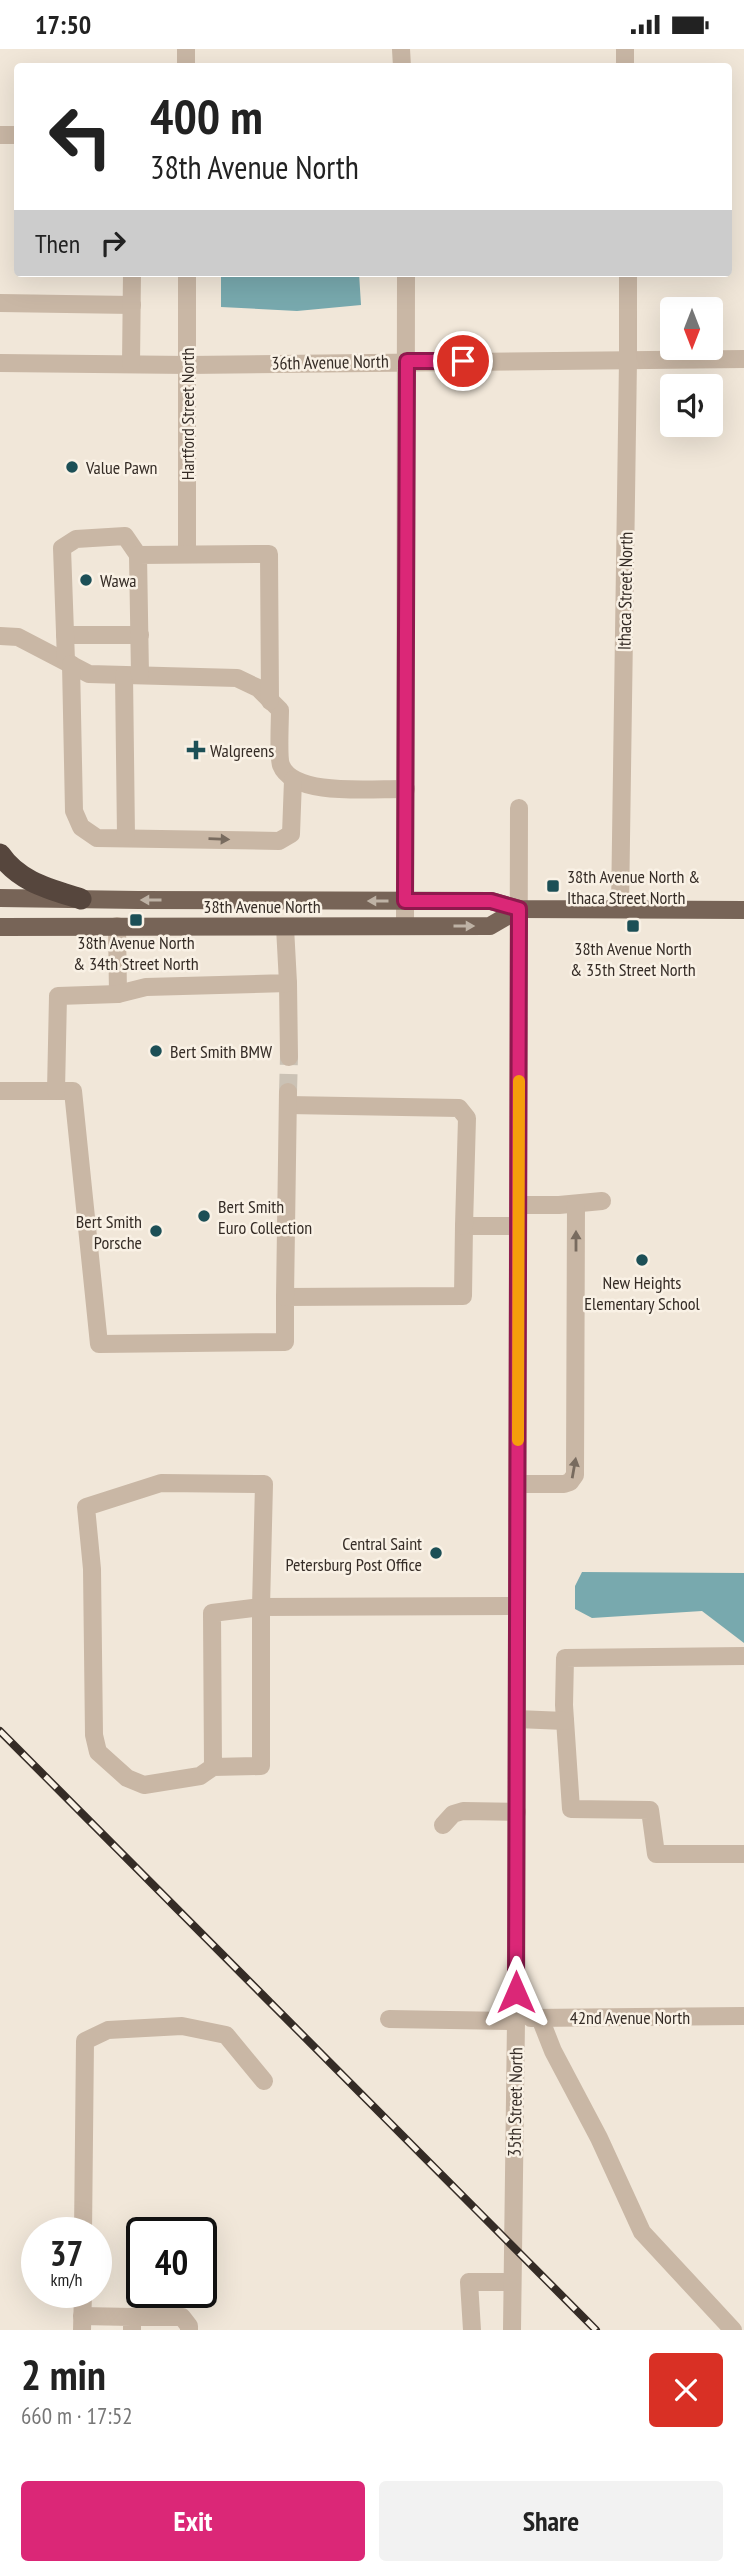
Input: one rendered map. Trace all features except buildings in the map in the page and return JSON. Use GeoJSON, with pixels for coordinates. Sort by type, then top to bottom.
{"type":"FeatureCollection","features":[{"type":"Feature","properties":{"kind":"highway"},"geometry":{"type":"LineString","coordinates":[[0,854],[14,872],[35,884],[81,899]]}},
{"type":"Feature","properties":{"kind":"main road","name":"38th Avenue North"},"geometry":{"type":"LineString","coordinates":[[0,898],[491,901],[519,909],[744,910]]}},
{"type":"Feature","properties":{"kind":"main road","name":"38th Avenue North"},"geometry":{"type":"LineString","coordinates":[[0,927],[490,926],[519,909]]}},
{"type":"Feature","properties":{"kind":"street"},"geometry":{"type":"LineString","coordinates":[[131,364],[132,277]]}},
{"type":"Feature","properties":{"kind":"street","name":"Hartford Street North"},"geometry":{"type":"LineString","coordinates":[[187,277],[187,554]]}},
{"type":"Feature","properties":{"kind":"street"},"geometry":{"type":"LineString","coordinates":[[405,926],[406,277]]}},
{"type":"Feature","properties":{"kind":"street","name":"Ithaca Street North"},"geometry":{"type":"LineString","coordinates":[[620,908],[628,277]]}},
{"type":"Feature","properties":{"kind":"street"},"geometry":{"type":"LineString","coordinates":[[0,303],[132,305]]}},
{"type":"Feature","properties":{"kind":"street","name":"36th Avenue North"},"geometry":{"type":"LineString","coordinates":[[0,363],[188,365],[744,359]]}},
{"type":"Feature","properties":{"kind":"street"},"geometry":{"type":"LineString","coordinates":[[126,837],[132,675],[140,635],[138,555],[125,536],[76,539],[62,548],[74,811],[81,827],[97,838],[279,841],[291,834],[293,780]]}},
{"type":"Feature","properties":{"kind":"street"},"geometry":{"type":"LineString","coordinates":[[138,555],[269,554],[271,701]]}},
{"type":"Feature","properties":{"kind":"street"},"geometry":{"type":"LineString","coordinates":[[65,635],[140,635]]}},
{"type":"Feature","properties":{"kind":"street"},"geometry":{"type":"LineString","coordinates":[[0,636],[18,637],[89,674],[237,678],[258,688],[280,710],[281,765],[293,780],[312,787],[406,789]]}},
{"type":"Feature","properties":{"kind":"street","name":"35th Street North"},"geometry":{"type":"LineString","coordinates":[[512,2330],[517,1812],[519,808]]}},
{"type":"Feature","properties":{"kind":"street"},"geometry":{"type":"LineString","coordinates":[[117,926],[118,994]]}},
{"type":"Feature","properties":{"kind":"street"},"geometry":{"type":"LineString","coordinates":[[285,927],[289,1057]]}},
{"type":"Feature","properties":{"kind":"street"},"geometry":{"type":"LineString","coordinates":[[56,1091],[58,996],[118,994],[146,987],[288,983]]}},
{"type":"Feature","properties":{"kind":"street"},"geometry":{"type":"LineString","coordinates":[[0,1091],[73,1091],[99,1344],[285,1342],[285,1297],[288,1099],[459,1108],[467,1118],[463,1296],[285,1297]]}},
{"type":"Feature","properties":{"kind":"street"},"geometry":{"type":"LineString","coordinates":[[518,1205],[602,1201]]}},
{"type":"Feature","properties":{"kind":"street"},"geometry":{"type":"LineString","coordinates":[[518,1484],[564,1484],[570,1482],[575,1475],[576,1204]]}},
{"type":"Feature","properties":{"kind":"street"},"geometry":{"type":"LineString","coordinates":[[464,1226],[518,1226]]}},
{"type":"Feature","properties":{"kind":"street"},"geometry":{"type":"LineString","coordinates":[[161,1483],[264,1484],[261,1607],[261,1766],[213,1767],[200,1776],[144,1785],[127,1778],[98,1752],[94,1734],[92,1569],[86,1507],[161,1483]]}},
{"type":"Feature","properties":{"kind":"street"},"geometry":{"type":"LineString","coordinates":[[213,1767],[212,1613],[261,1607],[517,1606]]}},
{"type":"Feature","properties":{"kind":"street"},"geometry":{"type":"LineString","coordinates":[[744,1656],[565,1658],[565,1721],[571,1809],[650,1810],[656,1854],[744,1854]]}},
{"type":"Feature","properties":{"kind":"street"},"geometry":{"type":"LineString","coordinates":[[517,1719],[565,1721]]}},
{"type":"Feature","properties":{"kind":"street"},"geometry":{"type":"LineString","coordinates":[[443,1825],[453,1814],[463,1811],[517,1812]]}},
{"type":"Feature","properties":{"kind":"street","name":"42nd Avenue North"},"geometry":{"type":"LineString","coordinates":[[389,2019],[744,2016]]}},
{"type":"Feature","properties":{"kind":"street"},"geometry":{"type":"LineString","coordinates":[[540,2018],[642,2232],[733,2330]]}},
{"type":"Feature","properties":{"kind":"street"},"geometry":{"type":"LineString","coordinates":[[83,2217],[85,2041],[108,2030],[182,2026],[226,2035],[264,2081]]}},
{"type":"Feature","properties":{"kind":"street"},"geometry":{"type":"LineString","coordinates":[[472,2330],[469,2282],[512,2282]]}},
{"type":"Feature","properties":{"kind":"street"},"geometry":{"type":"LineString","coordinates":[[82,2323],[132,2323],[182,2317],[190,2330]]}},
{"type":"Feature","properties":{"kind":"water"},"geometry":{"type":"Polygon","coordinates":[[[221,277],[359,277],[361,305],[297,311],[221,307],[221,277]]]}},
{"type":"Feature","properties":{"kind":"water"},"geometry":{"type":"Polygon","coordinates":[[[582,1572],[744,1573],[744,1643],[702,1611],[592,1618],[575,1609],[575,1586],[582,1572]]]}},
{"type":"Feature","properties":{"kind":"tunnel"},"geometry":{"type":"LineString","coordinates":[[288,1092],[289,1057]]}},
{"type":"Feature","properties":{"kind":"railway"},"geometry":{"type":"LineString","coordinates":[[0,1731],[596,2330]]}},
{"type":"Feature","properties":{"kind":"slow traffic"},"geometry":{"type":"LineString","coordinates":[[518,1440],[519,1081]]}},
{"type":"Feature","properties":{"kind":"place","name":"Value Pawn"},"geometry":{"type":"Point","coordinates":[72,467]}},
{"type":"Feature","properties":{"kind":"place","name":"Wawa"},"geometry":{"type":"Point","coordinates":[86,580]}},
{"type":"Feature","properties":{"kind":"place","name":"Walgreens"},"geometry":{"type":"Point","coordinates":[196,750]}},
{"type":"Feature","properties":{"kind":"place","name":"38th Avenue North & Ithaca Street North"},"geometry":{"type":"Point","coordinates":[553,886]}},
{"type":"Feature","properties":{"kind":"place","name":"38th Avenue North & 34th Street North"},"geometry":{"type":"Point","coordinates":[136,920]}},
{"type":"Feature","properties":{"kind":"place","name":"38th Avenue North & 35th Street North"},"geometry":{"type":"Point","coordinates":[633,926]}},
{"type":"Feature","properties":{"kind":"place","name":"Bert Smith BMW"},"geometry":{"type":"Point","coordinates":[156,1051]}},
{"type":"Feature","properties":{"kind":"place","name":"Bert Smith Euro Collection"},"geometry":{"type":"Point","coordinates":[204,1216]}},
{"type":"Feature","properties":{"kind":"place","name":"Bert Smith Porsche"},"geometry":{"type":"Point","coordinates":[156,1231]}},
{"type":"Feature","properties":{"kind":"place","name":"New Heights Elementary School"},"geometry":{"type":"Point","coordinates":[642,1260]}},
{"type":"Feature","properties":{"kind":"place","name":"Central Saint Petersburg Post Office"},"geometry":{"type":"Point","coordinates":[436,1553]}},
{"type":"Feature","properties":{"kind":"route"},"geometry":{"type":"LineString","coordinates":[[463,361],[407,361],[405,901],[491,901],[519,909],[516,1992]]}}]}
